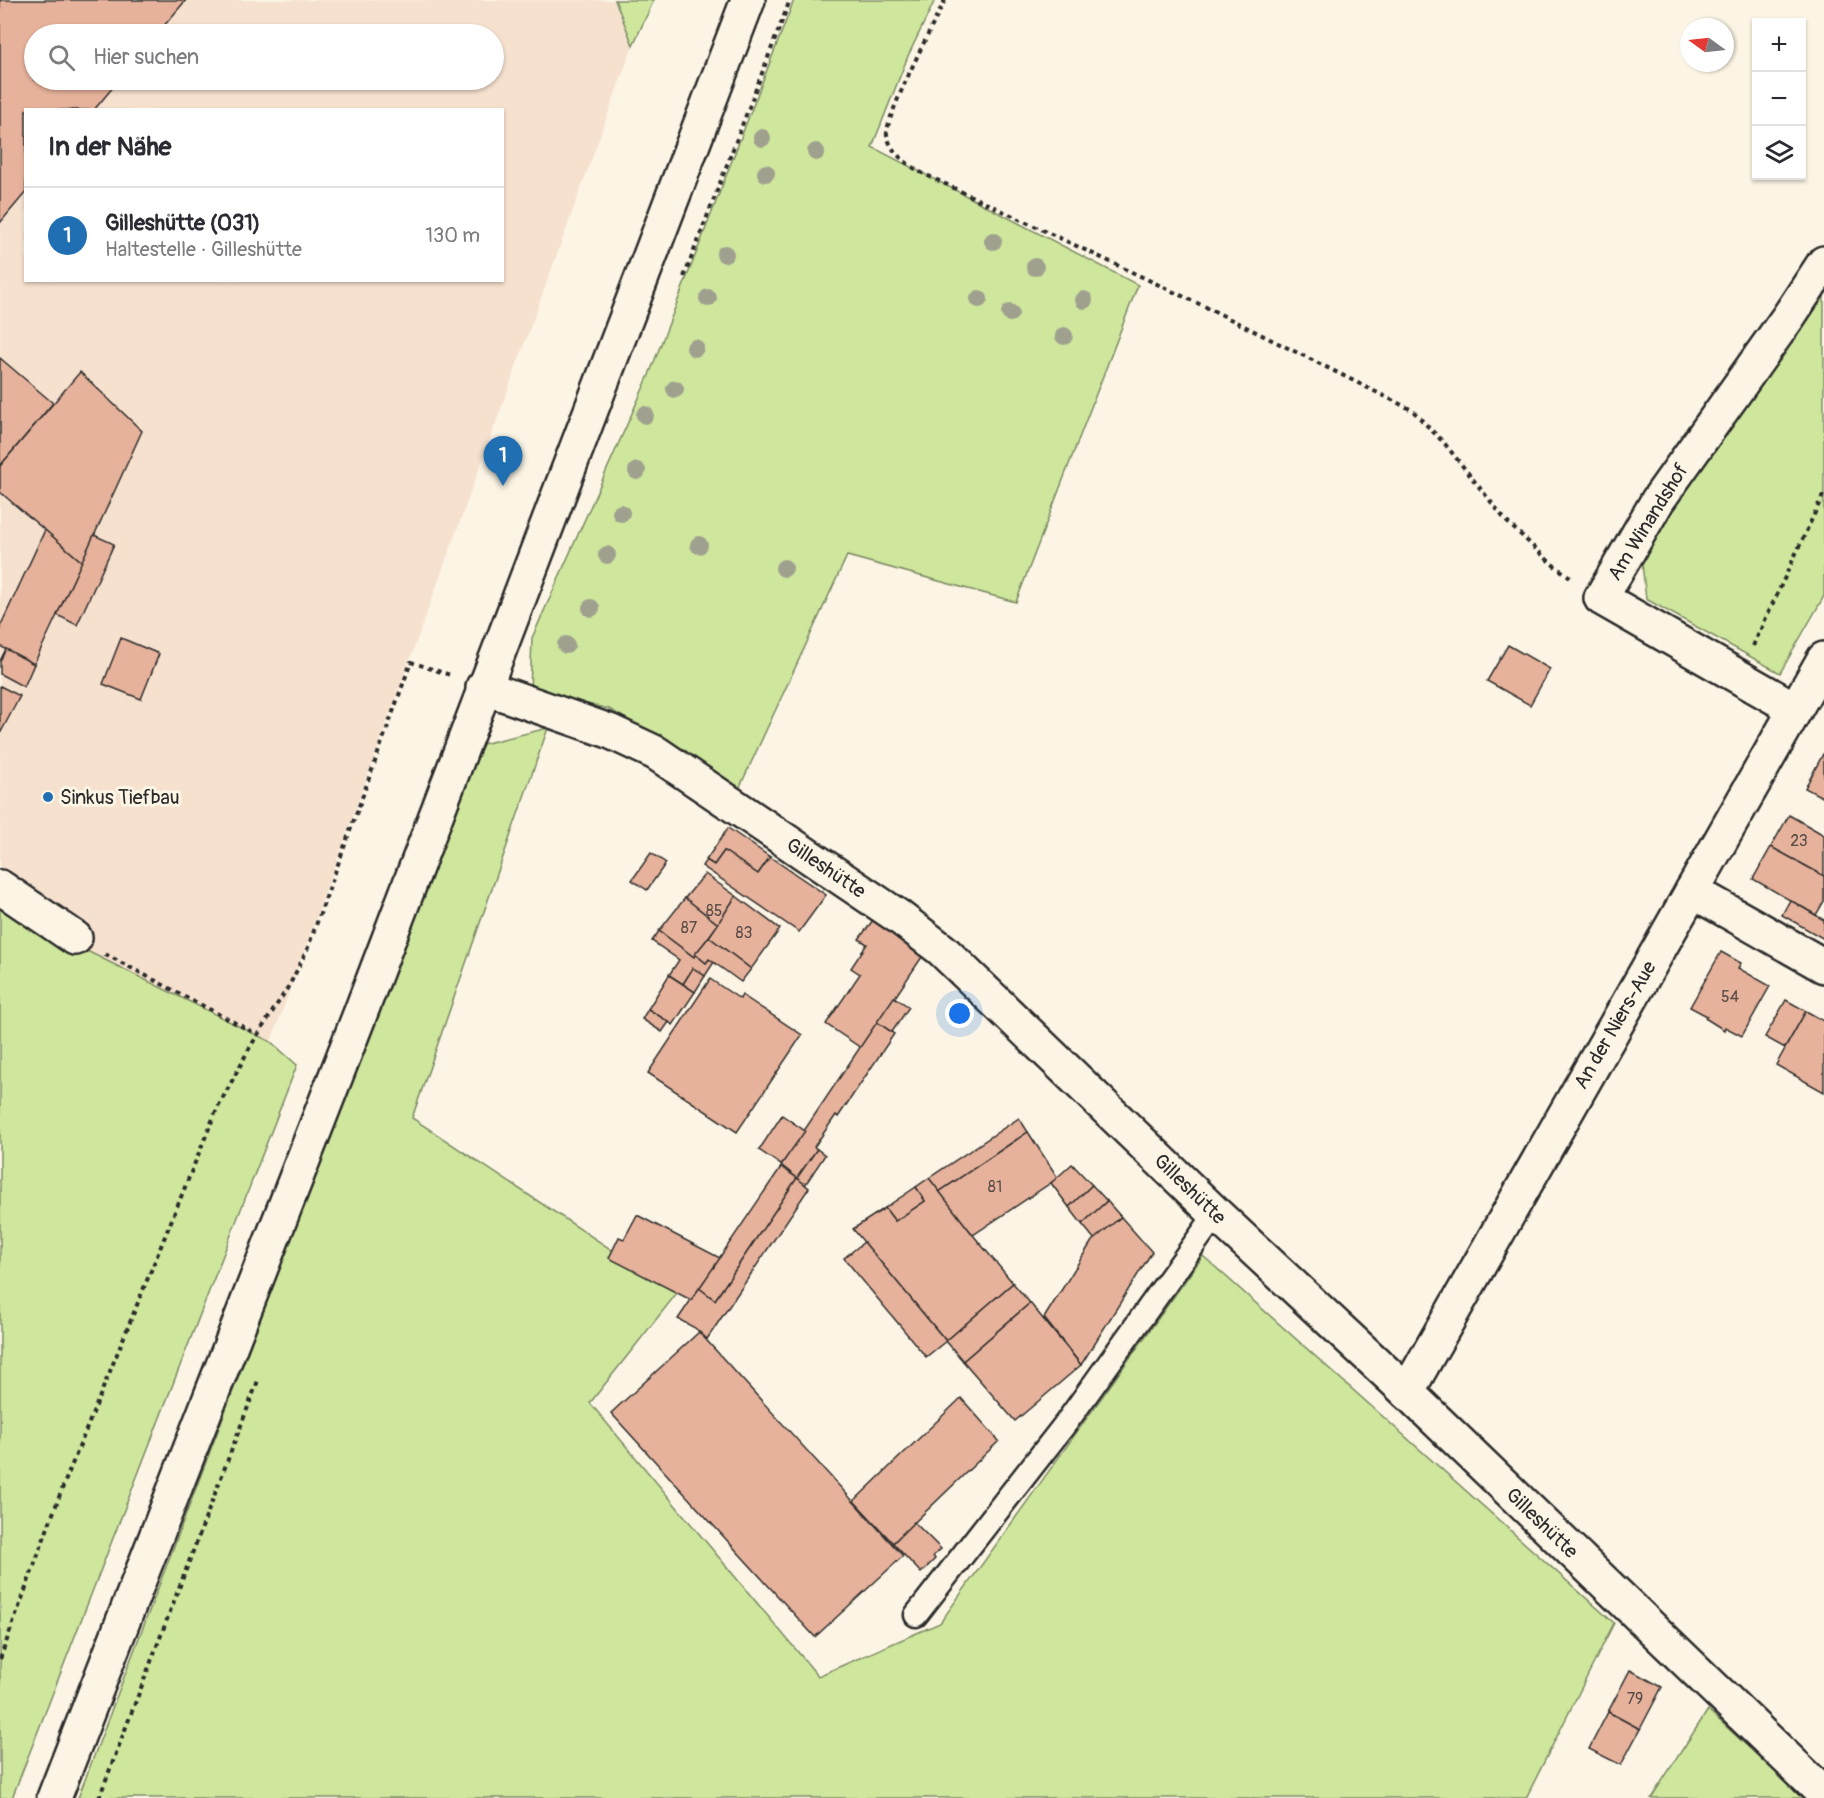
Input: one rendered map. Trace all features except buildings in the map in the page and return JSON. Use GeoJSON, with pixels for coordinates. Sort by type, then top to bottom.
{"type":"FeatureCollection","features":[{"type":"Feature","properties":{"kind":"street"},"geometry":{"type":"LineString","coordinates":[[54,1798],[362,1009],[483,687],[748,0]]}},
{"type":"Feature","properties":{"kind":"street","name":"Am Winandshof"},"geometry":{"type":"LineString","coordinates":[[1796,709],[1601,598],[1658,500],[1824,263]]}},
{"type":"Feature","properties":{"kind":"street","name":"An der Niers-Aue"},"geometry":{"type":"LineString","coordinates":[[1407,1392],[1824,659]]}},
{"type":"Feature","properties":{"kind":"street","name":"Gilleshütte"},"geometry":{"type":"LineString","coordinates":[[483,687],[609,731],[656,753],[899,917],[942,950],[1216,1214],[1407,1392],[1824,1794]]}},
{"type":"Feature","properties":{"kind":"street"},"geometry":{"type":"LineString","coordinates":[[0,887],[75,938]]}},
{"type":"Feature","properties":{"kind":"street"},"geometry":{"type":"LineString","coordinates":[[1692,891],[1824,966]]}},
{"type":"Feature","properties":{"kind":"lane"},"geometry":{"type":"LineString","coordinates":[[916,1615],[1066,1423],[1216,1214]]}},
{"type":"Feature","properties":{"kind":"path"},"geometry":{"type":"LineString","coordinates":[[945,0],[900,94],[886,132],[892,148],[903,161],[920,172],[1201,305],[1412,410],[1445,444],[1507,522],[1552,564],[1601,598]]}},
{"type":"Feature","properties":{"kind":"path"},"geometry":{"type":"LineString","coordinates":[[1738,676],[1824,493]]}},
{"type":"Feature","properties":{"kind":"path"},"geometry":{"type":"LineString","coordinates":[[0,1659],[62,1489],[202,1143],[233,1076],[290,984],[307,950],[411,662],[483,687]]}},
{"type":"Feature","properties":{"kind":"path"},"geometry":{"type":"LineString","coordinates":[[75,938],[258,1035]]}},
{"type":"Feature","properties":{"kind":"shaded area"},"geometry":{"type":"Polygon","coordinates":[[[0,0],[614,0],[633,45],[271,1042],[0,908],[0,0]]]}},
{"type":"Feature","properties":{"kind":"green space"},"geometry":{"type":"Polygon","coordinates":[[[615,0],[654,0],[633,45],[615,0]]]}},
{"type":"Feature","properties":{"kind":"green space"},"geometry":{"type":"Polygon","coordinates":[[[794,0],[935,0],[908,56],[872,147],[1138,285],[1016,602],[847,556],[737,793],[644,729],[609,709],[530,691],[532,638],[649,375],[794,0]]]}},
{"type":"Feature","properties":{"kind":"green space"},"geometry":{"type":"Polygon","coordinates":[[[1824,288],[1824,596],[1780,673],[1646,599],[1641,555],[1795,336],[1824,288]]]}},
{"type":"Feature","properties":{"kind":"green space"},"geometry":{"type":"Polygon","coordinates":[[[548,728],[412,1118],[677,1293],[590,1403],[818,1676],[940,1623],[1203,1256],[1614,1623],[1526,1798],[78,1798],[479,745],[548,728]]]}},
{"type":"Feature","properties":{"kind":"green space"},"geometry":{"type":"Polygon","coordinates":[[[0,908],[271,1042],[297,1065],[12,1798],[0,1798],[0,908]]]}},
{"type":"Feature","properties":{"kind":"green space"},"geometry":{"type":"Polygon","coordinates":[[[1708,1710],[1804,1798],[1651,1798],[1708,1710]]]}},
{"type":"Feature","properties":{"kind":"place","name":"Gilleshütte (031)"},"geometry":{"type":"Point","coordinates":[503,486]}},
{"type":"Feature","properties":{"kind":"place","name":"Sinkus Tiefbau"},"geometry":{"type":"Point","coordinates":[48,797]}}]}
